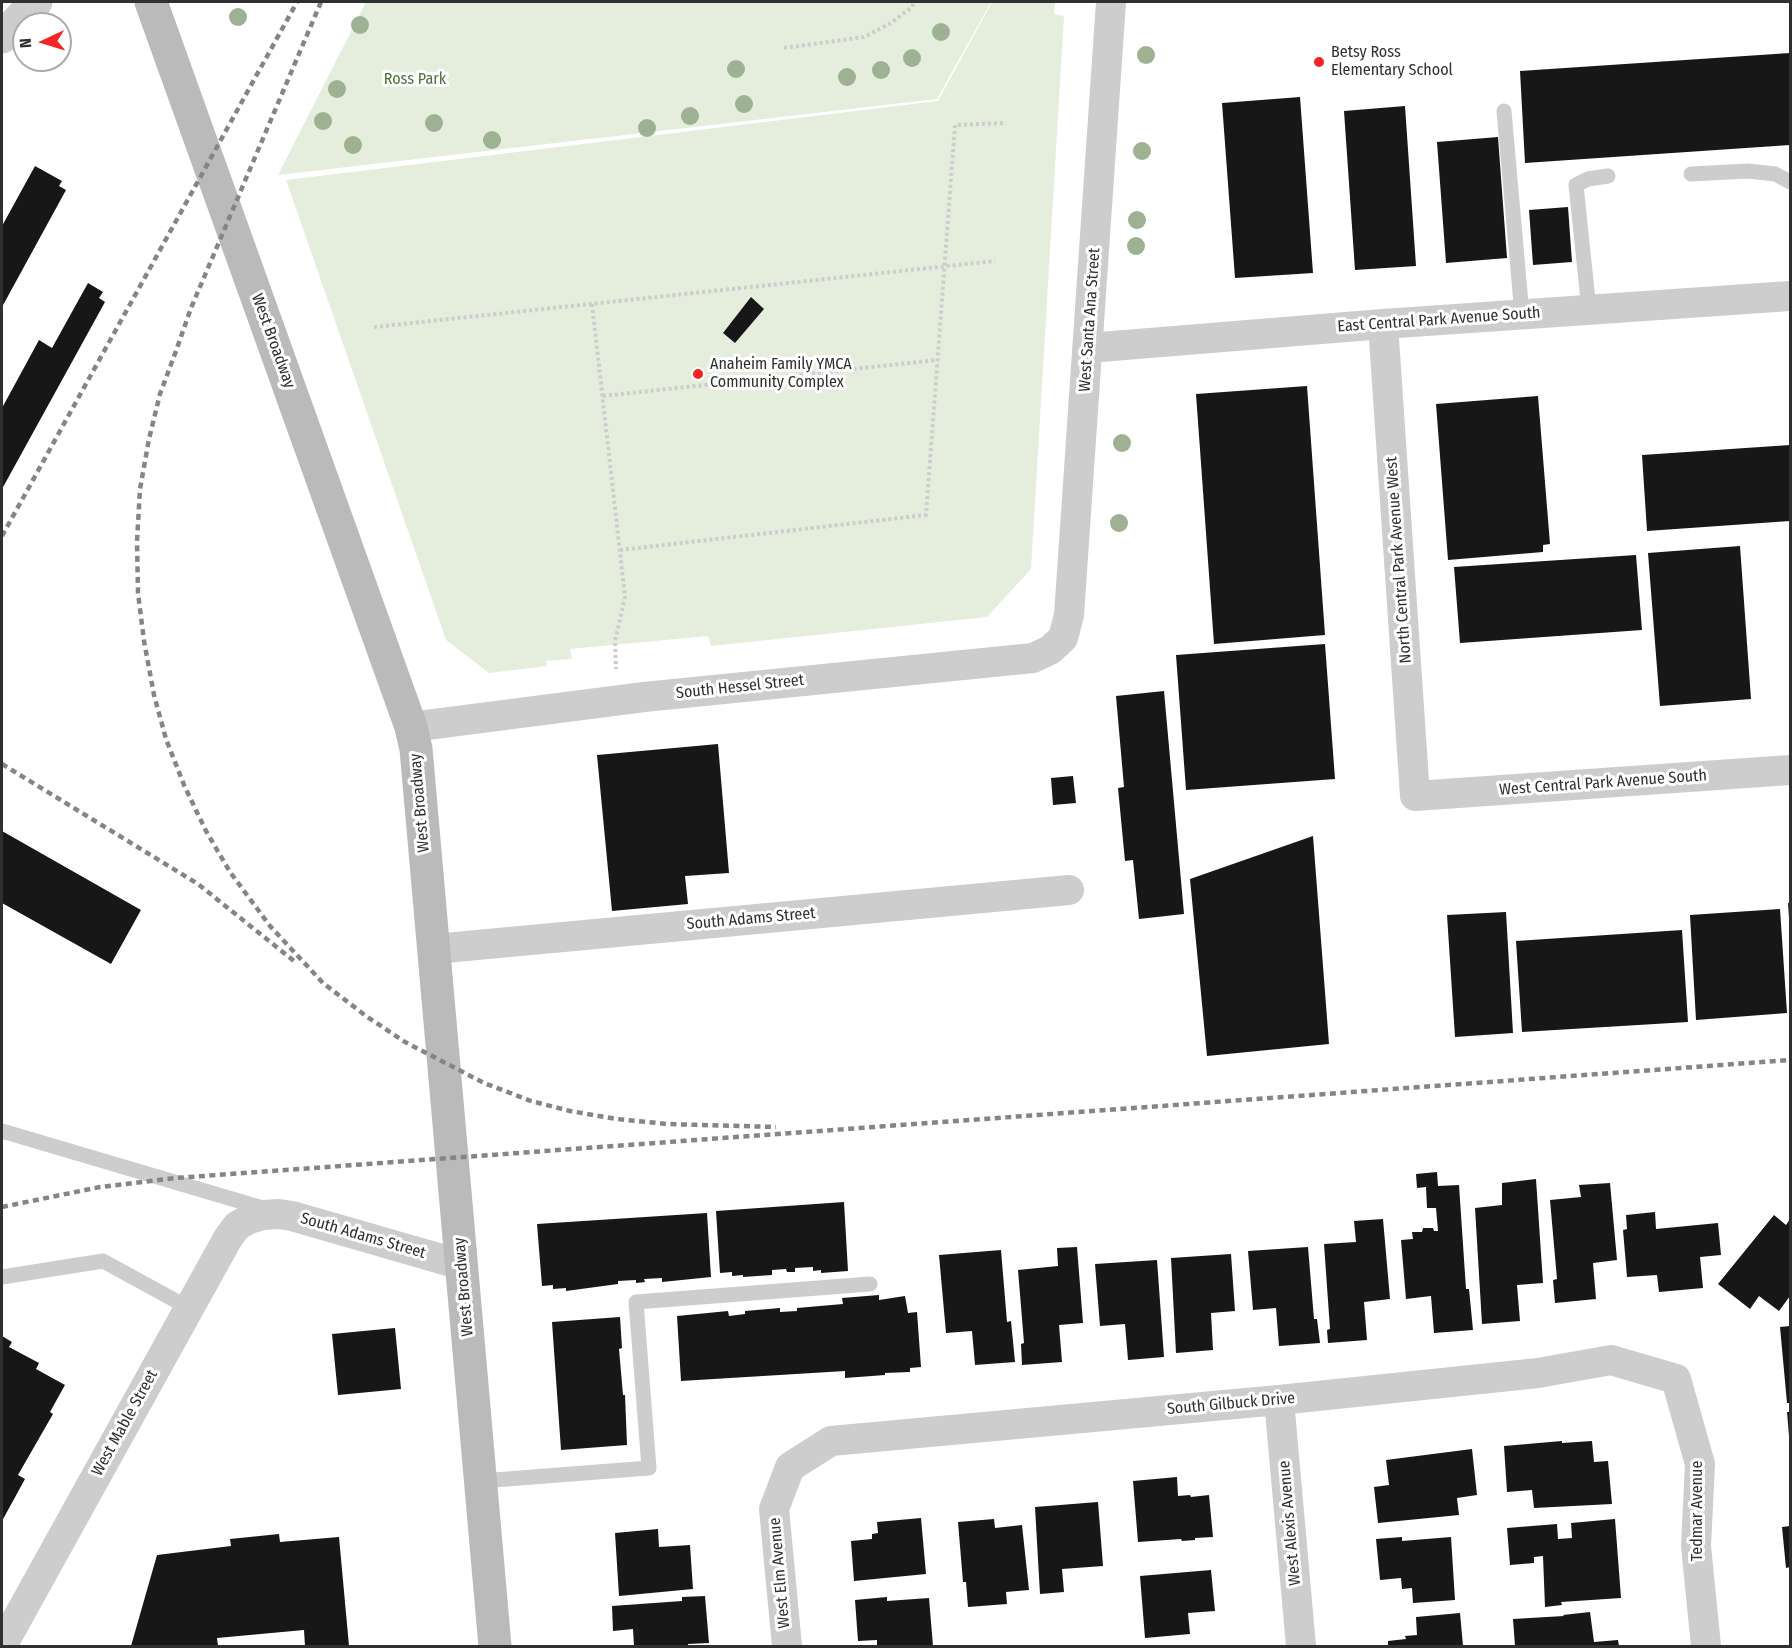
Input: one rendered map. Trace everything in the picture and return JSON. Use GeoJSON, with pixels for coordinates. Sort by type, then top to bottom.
{"type":"FeatureCollection","features":[{"type":"Feature","properties":{"kind":"main road","name":"West Broadway"},"geometry":{"type":"LineString","coordinates":[[151,2],[411,727],[416,749],[495,1647]]}},
{"type":"Feature","properties":{"kind":"street"},"geometry":{"type":"LineString","coordinates":[[2,37],[36,2]]}},
{"type":"Feature","properties":{"kind":"street","name":"West Santa Ana Street"},"geometry":{"type":"LineString","coordinates":[[1063,638],[1069,615],[1111,2]]}},
{"type":"Feature","properties":{"kind":"street","name":"East Central Park Avenue South"},"geometry":{"type":"LineString","coordinates":[[1088,348],[1383,324],[1791,296]]}},
{"type":"Feature","properties":{"kind":"street","name":"North Central Park Avenue West"},"geometry":{"type":"LineString","coordinates":[[1383,324],[1415,796]]}},
{"type":"Feature","properties":{"kind":"street","name":"South Hessel Street"},"geometry":{"type":"LineString","coordinates":[[411,727],[644,697],[1033,658],[1050,650],[1063,638]]}},
{"type":"Feature","properties":{"kind":"street","name":"West Central Park Avenue South"},"geometry":{"type":"LineString","coordinates":[[1415,796],[1791,770]]}},
{"type":"Feature","properties":{"kind":"street","name":"South Adams Street"},"geometry":{"type":"LineString","coordinates":[[434,948],[1069,890]]}},
{"type":"Feature","properties":{"kind":"street","name":"South Adams Street"},"geometry":{"type":"LineString","coordinates":[[278,1216],[462,1265]]}},
{"type":"Feature","properties":{"kind":"street","name":"West Mable Street"},"geometry":{"type":"LineString","coordinates":[[2,1647],[228,1238],[237,1226],[249,1219],[278,1216]]}},
{"type":"Feature","properties":{"kind":"street","name":"South Gilbuck Drive"},"geometry":{"type":"LineString","coordinates":[[790,1467],[831,1441],[1279,1400],[1538,1373],[1611,1360],[1676,1379]]}},
{"type":"Feature","properties":{"kind":"street","name":"Tedmar Avenue"},"geometry":{"type":"LineString","coordinates":[[1676,1379],[1700,1464],[1696,1546],[1706,1647]]}},
{"type":"Feature","properties":{"kind":"street","name":"West Alexis Avenue"},"geometry":{"type":"LineString","coordinates":[[1279,1400],[1301,1647]]}},
{"type":"Feature","properties":{"kind":"street","name":"West Elm Avenue"},"geometry":{"type":"LineString","coordinates":[[787,1647],[774,1509],[790,1467]]}},
{"type":"Feature","properties":{"kind":"lane"},"geometry":{"type":"LineString","coordinates":[[1504,111],[1522,315]]}},
{"type":"Feature","properties":{"kind":"lane"},"geometry":{"type":"LineString","coordinates":[[1691,174],[1748,171],[1775,174],[1791,182]]}},
{"type":"Feature","properties":{"kind":"lane"},"geometry":{"type":"LineString","coordinates":[[1589,310],[1576,185],[1588,179],[1608,176]]}},
{"type":"Feature","properties":{"kind":"lane"},"geometry":{"type":"LineString","coordinates":[[2,1131],[278,1216]]}},
{"type":"Feature","properties":{"kind":"lane"},"geometry":{"type":"LineString","coordinates":[[2,1277],[103,1261],[189,1308]]}},
{"type":"Feature","properties":{"kind":"lane"},"geometry":{"type":"LineString","coordinates":[[481,1480],[649,1468],[636,1302],[870,1284]]}},
{"type":"Feature","properties":{"kind":"path"},"geometry":{"type":"LineString","coordinates":[[784,48],[864,37],[891,23],[912,7],[914,2]]}},
{"type":"Feature","properties":{"kind":"path"},"geometry":{"type":"LineString","coordinates":[[620,550],[926,515],[955,125],[1006,123]]}},
{"type":"Feature","properties":{"kind":"path"},"geometry":{"type":"LineString","coordinates":[[374,327],[995,261]]}},
{"type":"Feature","properties":{"kind":"path"},"geometry":{"type":"LineString","coordinates":[[592,304],[626,597],[615,641],[616,669]]}},
{"type":"Feature","properties":{"kind":"path"},"geometry":{"type":"LineString","coordinates":[[603,396],[937,360]]}},
{"type":"Feature","properties":{"kind":"green space","name":"Ross Park"},"geometry":{"type":"Polygon","coordinates":[[[366,2],[991,2],[937,99],[278,175],[366,2]]]}},
{"type":"Feature","properties":{"kind":"green space","name":"Anaheim Family YMCA Community Complex"},"geometry":{"type":"Polygon","coordinates":[[[992,2],[1055,2],[1054,14],[1064,16],[1031,569],[987,617],[711,646],[708,636],[570,649],[572,659],[546,661],[547,666],[489,673],[446,640],[286,180],[938,101],[992,2]]]}},
{"type":"Feature","properties":{"kind":"building"},"geometry":{"type":"Polygon","coordinates":[[[1790,53],[1790,145],[1525,163],[1520,71],[1790,53]]]}},
{"type":"Feature","properties":{"kind":"building"},"geometry":{"type":"Polygon","coordinates":[[[1300,97],[1313,273],[1235,278],[1222,103],[1300,97]]]}},
{"type":"Feature","properties":{"kind":"building"},"geometry":{"type":"Polygon","coordinates":[[[1405,106],[1416,266],[1355,270],[1344,111],[1405,106]]]}},
{"type":"Feature","properties":{"kind":"building"},"geometry":{"type":"Polygon","coordinates":[[[1498,137],[1507,258],[1446,263],[1437,142],[1498,137]]]}},
{"type":"Feature","properties":{"kind":"building"},"geometry":{"type":"Polygon","coordinates":[[[35,166],[62,181],[59,186],[66,190],[2,307],[2,226],[35,166]]]}},
{"type":"Feature","properties":{"kind":"building"},"geometry":{"type":"Polygon","coordinates":[[[1568,207],[1572,262],[1533,265],[1529,210],[1568,207]]]}},
{"type":"Feature","properties":{"kind":"building"},"geometry":{"type":"Polygon","coordinates":[[[88,283],[103,292],[99,298],[105,302],[2,489],[2,408],[39,340],[52,348],[88,283]]]}},
{"type":"Feature","properties":{"kind":"building"},"geometry":{"type":"Polygon","coordinates":[[[751,297],[764,309],[735,343],[723,333],[751,297]]]}},
{"type":"Feature","properties":{"kind":"building"},"geometry":{"type":"Polygon","coordinates":[[[1307,386],[1325,635],[1214,644],[1196,394],[1307,386]]]}},
{"type":"Feature","properties":{"kind":"building"},"geometry":{"type":"Polygon","coordinates":[[[1538,396],[1550,544],[1543,545],[1543,552],[1448,560],[1436,404],[1538,396]]]}},
{"type":"Feature","properties":{"kind":"building"},"geometry":{"type":"Polygon","coordinates":[[[1790,445],[1790,521],[1647,531],[1642,455],[1790,445]]]}},
{"type":"Feature","properties":{"kind":"building"},"geometry":{"type":"Polygon","coordinates":[[[1740,546],[1751,699],[1660,706],[1648,553],[1740,546]]]}},
{"type":"Feature","properties":{"kind":"building"},"geometry":{"type":"Polygon","coordinates":[[[1636,555],[1642,630],[1460,643],[1454,567],[1636,555]]]}},
{"type":"Feature","properties":{"kind":"building"},"geometry":{"type":"Polygon","coordinates":[[[1325,644],[1335,779],[1186,790],[1176,655],[1325,644]]]}},
{"type":"Feature","properties":{"kind":"building"},"geometry":{"type":"Polygon","coordinates":[[[1164,691],[1184,914],[1139,919],[1133,860],[1125,861],[1118,788],[1124,787],[1116,696],[1164,691]]]}},
{"type":"Feature","properties":{"kind":"building"},"geometry":{"type":"Polygon","coordinates":[[[718,744],[729,873],[685,876],[688,904],[612,911],[597,755],[718,744]]]}},
{"type":"Feature","properties":{"kind":"building"},"geometry":{"type":"Polygon","coordinates":[[[1073,776],[1076,803],[1053,805],[1051,778],[1073,776]]]}},
{"type":"Feature","properties":{"kind":"building"},"geometry":{"type":"Polygon","coordinates":[[[2,831],[141,910],[111,964],[2,903],[2,831]]]}},
{"type":"Feature","properties":{"kind":"building"},"geometry":{"type":"Polygon","coordinates":[[[1313,836],[1329,1044],[1207,1056],[1190,879],[1313,836]]]}},
{"type":"Feature","properties":{"kind":"building"},"geometry":{"type":"Polygon","coordinates":[[[1780,909],[1787,1013],[1696,1020],[1690,915],[1780,909]]]}},
{"type":"Feature","properties":{"kind":"building"},"geometry":{"type":"Polygon","coordinates":[[[1506,912],[1513,1033],[1455,1037],[1447,915],[1506,912]]]}},
{"type":"Feature","properties":{"kind":"building"},"geometry":{"type":"Polygon","coordinates":[[[1682,930],[1688,1022],[1522,1032],[1516,941],[1682,930]]]}},
{"type":"Feature","properties":{"kind":"building"},"geometry":{"type":"Polygon","coordinates":[[[1437,1172],[1438,1186],[1459,1185],[1466,1289],[1469,1289],[1473,1330],[1434,1333],[1431,1296],[1406,1299],[1401,1240],[1413,1239],[1412,1232],[1422,1232],[1423,1228],[1433,1228],[1434,1231],[1438,1231],[1436,1208],[1427,1208],[1426,1187],[1417,1188],[1416,1174],[1437,1172]]]}},
{"type":"Feature","properties":{"kind":"building"},"geometry":{"type":"Polygon","coordinates":[[[1536,1179],[1543,1283],[1517,1285],[1520,1321],[1482,1324],[1475,1208],[1502,1205],[1502,1183],[1536,1179]]]}},
{"type":"Feature","properties":{"kind":"building"},"geometry":{"type":"Polygon","coordinates":[[[1610,1183],[1617,1260],[1593,1263],[1596,1299],[1555,1303],[1553,1280],[1557,1279],[1550,1200],[1581,1197],[1579,1185],[1610,1183]]]}},
{"type":"Feature","properties":{"kind":"building"},"geometry":{"type":"Polygon","coordinates":[[[844,1202],[848,1271],[821,1273],[821,1270],[813,1271],[813,1267],[795,1268],[795,1272],[787,1272],[786,1269],[772,1270],[772,1275],[743,1277],[743,1275],[732,1276],[732,1272],[720,1273],[716,1211],[844,1202]]]}},
{"type":"Feature","properties":{"kind":"building"},"geometry":{"type":"Polygon","coordinates":[[[1655,1212],[1656,1229],[1718,1223],[1721,1255],[1700,1257],[1703,1288],[1659,1292],[1657,1275],[1627,1277],[1623,1230],[1627,1229],[1626,1215],[1655,1212]]]}},
{"type":"Feature","properties":{"kind":"building"},"geometry":{"type":"Polygon","coordinates":[[[707,1213],[711,1277],[662,1282],[662,1278],[644,1279],[645,1282],[636,1283],[636,1280],[618,1281],[618,1284],[566,1291],[566,1288],[553,1289],[553,1285],[542,1286],[537,1224],[707,1213]]]}},
{"type":"Feature","properties":{"kind":"building"},"geometry":{"type":"Polygon","coordinates":[[[1774,1215],[1786,1225],[1790,1219],[1790,1296],[1779,1311],[1759,1296],[1750,1309],[1718,1284],[1774,1215]]]}},
{"type":"Feature","properties":{"kind":"building"},"geometry":{"type":"Polygon","coordinates":[[[1383,1219],[1390,1299],[1364,1302],[1367,1340],[1328,1343],[1327,1330],[1330,1329],[1324,1244],[1356,1242],[1354,1221],[1383,1219]]]}},
{"type":"Feature","properties":{"kind":"building"},"geometry":{"type":"Polygon","coordinates":[[[1077,1247],[1083,1323],[1059,1325],[1062,1362],[1022,1365],[1021,1344],[1024,1343],[1018,1270],[1058,1266],[1057,1248],[1077,1247]]]}},
{"type":"Feature","properties":{"kind":"building"},"geometry":{"type":"Polygon","coordinates":[[[1308,1247],[1314,1319],[1317,1319],[1320,1343],[1279,1346],[1276,1308],[1253,1310],[1248,1251],[1308,1247]]]}},
{"type":"Feature","properties":{"kind":"building"},"geometry":{"type":"Polygon","coordinates":[[[1001,1250],[1007,1322],[1011,1321],[1015,1362],[975,1365],[972,1331],[946,1333],[939,1255],[1001,1250]]]}},
{"type":"Feature","properties":{"kind":"building"},"geometry":{"type":"Polygon","coordinates":[[[1231,1254],[1235,1311],[1211,1313],[1213,1350],[1176,1353],[1171,1258],[1231,1254]]]}},
{"type":"Feature","properties":{"kind":"building"},"geometry":{"type":"Polygon","coordinates":[[[1157,1260],[1164,1357],[1128,1360],[1125,1324],[1100,1326],[1095,1264],[1157,1260]]]}},
{"type":"Feature","properties":{"kind":"building"},"geometry":{"type":"Polygon","coordinates":[[[879,1295],[879,1300],[905,1296],[908,1313],[917,1312],[921,1367],[910,1368],[910,1372],[845,1378],[845,1371],[681,1381],[677,1316],[728,1311],[729,1316],[745,1314],[745,1311],[780,1308],[780,1312],[797,1311],[797,1308],[843,1304],[842,1298],[879,1295]]]}},
{"type":"Feature","properties":{"kind":"building"},"geometry":{"type":"Polygon","coordinates":[[[620,1317],[622,1348],[619,1349],[623,1395],[625,1395],[627,1445],[561,1450],[552,1322],[620,1317]]]}},
{"type":"Feature","properties":{"kind":"building"},"geometry":{"type":"Polygon","coordinates":[[[1790,1326],[1790,1403],[1787,1403],[1780,1327],[1790,1326]]]}},
{"type":"Feature","properties":{"kind":"building"},"geometry":{"type":"Polygon","coordinates":[[[395,1328],[401,1389],[338,1395],[332,1334],[395,1328]]]}},
{"type":"Feature","properties":{"kind":"building"},"geometry":{"type":"Polygon","coordinates":[[[2,1336],[12,1342],[9,1347],[39,1363],[36,1369],[65,1385],[50,1412],[53,1414],[18,1475],[25,1479],[2,1521],[2,1336]]]}},
{"type":"Feature","properties":{"kind":"building"},"geometry":{"type":"Polygon","coordinates":[[[1787,1412],[1790,1412],[1790,1436],[1789,1436],[1787,1412]]]}},
{"type":"Feature","properties":{"kind":"building"},"geometry":{"type":"Polygon","coordinates":[[[1562,1441],[1562,1443],[1592,1441],[1594,1462],[1608,1461],[1612,1504],[1534,1508],[1532,1490],[1507,1492],[1504,1446],[1562,1441]]]}},
{"type":"Feature","properties":{"kind":"building"},"geometry":{"type":"Polygon","coordinates":[[[1472,1449],[1477,1495],[1457,1498],[1459,1515],[1378,1523],[1374,1487],[1389,1485],[1386,1460],[1472,1449]]]}},
{"type":"Feature","properties":{"kind":"building"},"geometry":{"type":"Polygon","coordinates":[[[1177,1477],[1178,1496],[1209,1495],[1213,1537],[1182,1541],[1181,1539],[1138,1542],[1133,1481],[1177,1477]]]}},
{"type":"Feature","properties":{"kind":"building"},"geometry":{"type":"Polygon","coordinates":[[[1098,1502],[1103,1566],[1062,1569],[1064,1592],[1040,1594],[1035,1507],[1098,1502]]]}},
{"type":"Feature","properties":{"kind":"building"},"geometry":{"type":"Polygon","coordinates":[[[921,1518],[926,1574],[854,1581],[851,1541],[872,1539],[872,1534],[878,1533],[877,1522],[921,1518]]]}},
{"type":"Feature","properties":{"kind":"building"},"geometry":{"type":"Polygon","coordinates":[[[994,1519],[995,1528],[1022,1525],[1029,1590],[1006,1592],[1007,1604],[968,1607],[966,1582],[963,1582],[958,1522],[994,1519]]]}},
{"type":"Feature","properties":{"kind":"building"},"geometry":{"type":"Polygon","coordinates":[[[1615,1519],[1621,1598],[1561,1602],[1562,1605],[1545,1607],[1543,1556],[1534,1557],[1534,1563],[1510,1565],[1507,1528],[1557,1524],[1558,1539],[1572,1538],[1571,1523],[1615,1519]]]}},
{"type":"Feature","properties":{"kind":"building"},"geometry":{"type":"Polygon","coordinates":[[[1790,1526],[1790,1567],[1786,1568],[1782,1527],[1790,1526]]]}},
{"type":"Feature","properties":{"kind":"building"},"geometry":{"type":"Polygon","coordinates":[[[658,1529],[659,1547],[690,1545],[693,1589],[619,1596],[615,1533],[658,1529]]]}},
{"type":"Feature","properties":{"kind":"building"},"geometry":{"type":"Polygon","coordinates":[[[279,1534],[280,1542],[339,1537],[349,1646],[305,1646],[304,1630],[217,1638],[218,1646],[131,1646],[157,1555],[231,1546],[230,1539],[279,1534]]]}},
{"type":"Feature","properties":{"kind":"building"},"geometry":{"type":"Polygon","coordinates":[[[1402,1537],[1402,1541],[1451,1537],[1455,1600],[1413,1603],[1412,1588],[1402,1589],[1401,1578],[1380,1580],[1376,1539],[1402,1537]]]}},
{"type":"Feature","properties":{"kind":"building"},"geometry":{"type":"Polygon","coordinates":[[[1211,1570],[1215,1611],[1188,1613],[1190,1634],[1145,1638],[1140,1576],[1211,1570]]]}},
{"type":"Feature","properties":{"kind":"building"},"geometry":{"type":"Polygon","coordinates":[[[705,1596],[709,1643],[688,1644],[688,1646],[634,1646],[633,1629],[613,1631],[612,1606],[682,1601],[682,1597],[705,1596]]]}},
{"type":"Feature","properties":{"kind":"building"},"geometry":{"type":"Polygon","coordinates":[[[887,1597],[887,1601],[929,1598],[933,1646],[877,1646],[877,1640],[858,1641],[855,1600],[887,1597]]]}},
{"type":"Feature","properties":{"kind":"building"},"geometry":{"type":"Polygon","coordinates":[[[1590,1612],[1594,1642],[1618,1640],[1619,1646],[1515,1646],[1513,1619],[1590,1612]]]}},
{"type":"Feature","properties":{"kind":"building"},"geometry":{"type":"Polygon","coordinates":[[[1460,1613],[1463,1646],[1388,1646],[1388,1641],[1417,1635],[1416,1617],[1460,1613]]]}},
{"type":"Feature","properties":{"kind":"railway"},"geometry":{"type":"LineString","coordinates":[[2,536],[297,2]]}},
{"type":"Feature","properties":{"kind":"railway"},"geometry":{"type":"LineString","coordinates":[[321,2],[191,308],[160,394],[140,489],[137,541],[138,593],[144,641],[154,695],[166,739],[184,785],[206,831],[230,872],[270,926],[323,983],[405,1042],[484,1083],[531,1101],[570,1111],[667,1124],[776,1127]]}},
{"type":"Feature","properties":{"kind":"railway"},"geometry":{"type":"LineString","coordinates":[[2,764],[198,884],[294,961]]}},
{"type":"Feature","properties":{"kind":"railway"},"geometry":{"type":"LineString","coordinates":[[2,1207],[100,1187],[176,1178],[1790,1060]]}},
{"type":"Feature","properties":{"kind":"place","name":"Betsy Ross Elementary School"},"geometry":{"type":"Point","coordinates":[1319,62]}},
{"type":"Feature","properties":{"kind":"place","name":"Anaheim Family YMCA Community Complex"},"geometry":{"type":"Point","coordinates":[698,374]}}]}
